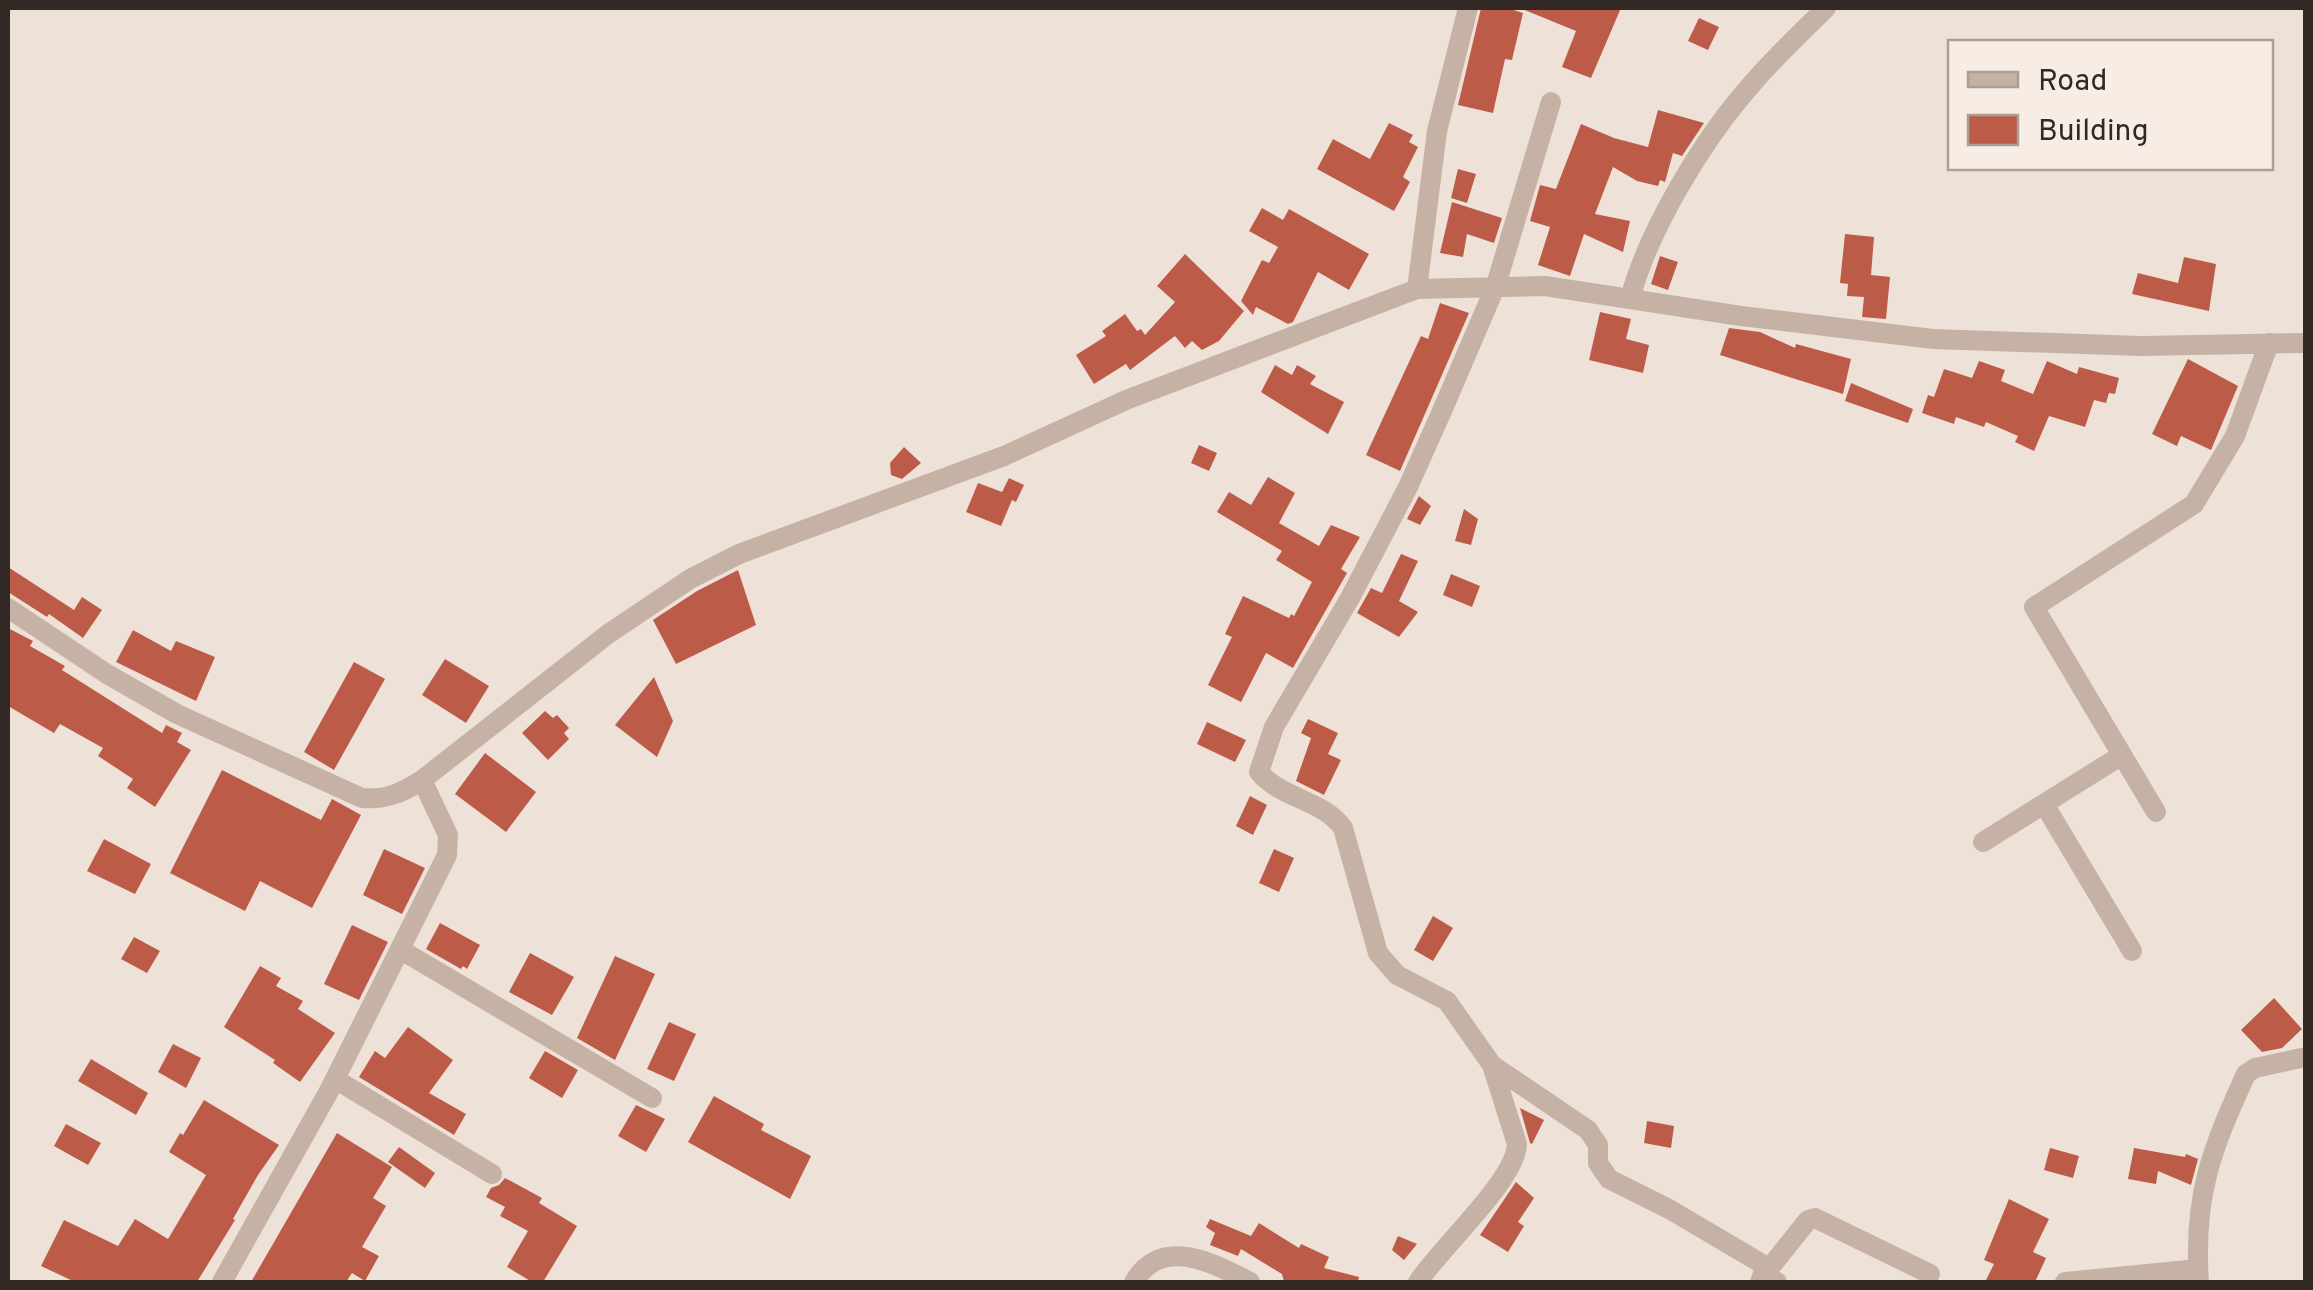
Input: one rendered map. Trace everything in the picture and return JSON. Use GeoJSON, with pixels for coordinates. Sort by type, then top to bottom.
{"type":"FeatureCollection","features":[{"type":"Feature","properties":{"kind":"street"},"geometry":{"type":"LineString","coordinates":[[1416,288],[1437,132],[1468,8]]}},
{"type":"Feature","properties":{"kind":"street"},"geometry":{"type":"LineString","coordinates":[[1630,299],[1638,266],[1696,160],[1749,87],[1826,8]]}},
{"type":"Feature","properties":{"kind":"street"},"geometry":{"type":"LineString","coordinates":[[1418,1282],[1508,1170],[1517,1144],[1492,1065],[1447,1001],[1397,975],[1381,960],[1343,828],[1338,821],[1269,782],[1259,772],[1274,726],[1350,598],[1408,487],[1496,285],[1551,102]]}},
{"type":"Feature","properties":{"kind":"street"},"geometry":{"type":"LineString","coordinates":[[8,608],[107,674],[177,714],[362,798],[381,800],[405,792],[608,634],[690,579],[723,562],[1004,456],[1126,400],[1416,288],[1545,286],[1844,330],[1933,339],[2142,346],[2306,343]]}},
{"type":"Feature","properties":{"kind":"street"},"geometry":{"type":"LineString","coordinates":[[2156,812],[2034,607],[2194,504],[2236,436],[2269,344]]}},
{"type":"Feature","properties":{"kind":"street"},"geometry":{"type":"LineString","coordinates":[[1983,842],[2122,755]]}},
{"type":"Feature","properties":{"kind":"street"},"geometry":{"type":"LineString","coordinates":[[222,1282],[334,1080],[401,950],[449,845],[422,780]]}},
{"type":"Feature","properties":{"kind":"street"},"geometry":{"type":"LineString","coordinates":[[2044,804],[2132,952]]}},
{"type":"Feature","properties":{"kind":"street"},"geometry":{"type":"LineString","coordinates":[[401,950],[652,1098]]}},
{"type":"Feature","properties":{"kind":"street"},"geometry":{"type":"LineString","coordinates":[[2065,1282],[2199,1276],[2201,1191],[2216,1139],[2246,1074],[2254,1068],[2306,1057]]}},
{"type":"Feature","properties":{"kind":"street"},"geometry":{"type":"LineString","coordinates":[[1492,1065],[1588,1130],[1598,1146],[1598,1164],[1609,1180],[1669,1209],[1759,1262],[1765,1268],[1767,1280]]}},
{"type":"Feature","properties":{"kind":"street"},"geometry":{"type":"LineString","coordinates":[[334,1080],[492,1174]]}},
{"type":"Feature","properties":{"kind":"street"},"geometry":{"type":"LineString","coordinates":[[1767,1280],[1808,1220],[1814,1218],[1930,1274]]}},
{"type":"Feature","properties":{"kind":"street"},"geometry":{"type":"LineString","coordinates":[[1134,1282],[1153,1262],[1186,1256],[1201,1258],[1250,1282]]}},
{"type":"Feature","properties":{"kind":"building"},"geometry":{"type":"Polygon","coordinates":[[[1481,8],[1507,8],[1523,13],[1512,60],[1505,59],[1493,113],[1458,105],[1481,8]]]}},
{"type":"Feature","properties":{"kind":"building"},"geometry":{"type":"Polygon","coordinates":[[[1520,8],[1621,8],[1591,78],[1562,67],[1576,31],[1520,8]]]}},
{"type":"Feature","properties":{"kind":"building"},"geometry":{"type":"Polygon","coordinates":[[[1699,18],[1719,27],[1708,50],[1688,41],[1699,18]]]}},
{"type":"Feature","properties":{"kind":"building"},"geometry":{"type":"Polygon","coordinates":[[[1658,110],[1704,123],[1682,156],[1673,153],[1665,182],[1660,180],[1658,186],[1637,181],[1613,167],[1595,214],[1630,221],[1623,252],[1584,234],[1570,276],[1538,265],[1550,227],[1530,221],[1540,185],[1556,189],[1581,124],[1648,147],[1658,110]]]}},
{"type":"Feature","properties":{"kind":"building"},"geometry":{"type":"Polygon","coordinates":[[[1389,123],[1413,135],[1409,142],[1418,147],[1403,177],[1410,182],[1394,211],[1317,169],[1333,139],[1370,159],[1389,123]]]}},
{"type":"Feature","properties":{"kind":"building"},"geometry":{"type":"Polygon","coordinates":[[[1458,169],[1476,174],[1467,203],[1451,198],[1458,169]]]}},
{"type":"Feature","properties":{"kind":"building"},"geometry":{"type":"Polygon","coordinates":[[[1452,202],[1502,218],[1494,243],[1467,234],[1463,257],[1440,253],[1452,202]]]}},
{"type":"Feature","properties":{"kind":"building"},"geometry":{"type":"Polygon","coordinates":[[[1262,208],[1283,220],[1289,209],[1369,254],[1349,290],[1318,272],[1293,322],[1288,324],[1256,307],[1253,315],[1241,301],[1262,260],[1269,263],[1278,247],[1249,231],[1262,208]]]}},
{"type":"Feature","properties":{"kind":"building"},"geometry":{"type":"Polygon","coordinates":[[[1845,234],[1874,237],[1871,275],[1890,277],[1886,319],[1862,317],[1864,297],[1847,296],[1848,284],[1840,283],[1845,234]]]}},
{"type":"Feature","properties":{"kind":"building"},"geometry":{"type":"Polygon","coordinates":[[[1185,254],[1244,311],[1219,341],[1202,350],[1192,341],[1185,348],[1175,336],[1130,370],[1126,364],[1094,384],[1076,355],[1106,336],[1102,331],[1125,314],[1137,331],[1141,329],[1145,335],[1175,302],[1157,286],[1185,254]]]}},
{"type":"Feature","properties":{"kind":"building"},"geometry":{"type":"Polygon","coordinates":[[[1660,256],[1678,262],[1668,290],[1651,284],[1660,256]]]}},
{"type":"Feature","properties":{"kind":"building"},"geometry":{"type":"Polygon","coordinates":[[[2184,257],[2216,264],[2209,311],[2132,294],[2138,273],[2178,283],[2184,257]]]}},
{"type":"Feature","properties":{"kind":"building"},"geometry":{"type":"Polygon","coordinates":[[[1440,303],[1469,313],[1400,471],[1366,455],[1421,336],[1428,339],[1440,303]]]}},
{"type":"Feature","properties":{"kind":"building"},"geometry":{"type":"Polygon","coordinates":[[[1600,312],[1631,319],[1626,339],[1649,345],[1643,373],[1589,360],[1600,312]]]}},
{"type":"Feature","properties":{"kind":"building"},"geometry":{"type":"Polygon","coordinates":[[[1729,328],[1760,332],[1795,348],[1796,344],[1851,359],[1843,394],[1720,355],[1729,328]]]}},
{"type":"Feature","properties":{"kind":"building"},"geometry":{"type":"Polygon","coordinates":[[[2188,359],[2238,386],[2211,450],[2181,436],[2177,446],[2152,434],[2188,359]]]}},
{"type":"Feature","properties":{"kind":"building"},"geometry":{"type":"Polygon","coordinates":[[[1979,361],[2005,370],[2001,381],[2033,394],[2047,361],[2077,374],[2079,367],[2119,378],[2115,394],[2109,393],[2106,403],[2094,400],[2085,427],[2049,416],[2034,451],[2015,442],[2018,436],[1986,422],[1984,427],[1956,417],[1954,424],[1922,413],[1928,395],[1934,397],[1944,369],[1972,378],[1979,361]]]}},
{"type":"Feature","properties":{"kind":"building"},"geometry":{"type":"Polygon","coordinates":[[[1275,365],[1292,375],[1297,365],[1316,376],[1310,384],[1344,402],[1328,434],[1261,392],[1275,365]]]}},
{"type":"Feature","properties":{"kind":"building"},"geometry":{"type":"Polygon","coordinates":[[[1851,383],[1913,409],[1908,423],[1845,401],[1851,383]]]}},
{"type":"Feature","properties":{"kind":"building"},"geometry":{"type":"Polygon","coordinates":[[[1199,445],[1217,453],[1209,471],[1191,463],[1199,445]]]}},
{"type":"Feature","properties":{"kind":"building"},"geometry":{"type":"Polygon","coordinates":[[[904,447],[921,463],[902,479],[891,475],[890,463],[904,447]]]}},
{"type":"Feature","properties":{"kind":"building"},"geometry":{"type":"Polygon","coordinates":[[[1268,477],[1295,493],[1279,523],[1319,546],[1331,525],[1360,537],[1341,569],[1347,573],[1293,668],[1266,653],[1241,702],[1208,685],[1232,637],[1225,634],[1243,596],[1289,618],[1294,616],[1312,582],[1276,560],[1282,551],[1217,512],[1229,492],[1251,505],[1268,477]]]}},
{"type":"Feature","properties":{"kind":"building"},"geometry":{"type":"Polygon","coordinates":[[[1009,478],[1024,485],[1016,502],[1012,500],[1001,526],[966,512],[978,483],[1002,492],[1009,478]]]}},
{"type":"Feature","properties":{"kind":"building"},"geometry":{"type":"Polygon","coordinates":[[[1419,496],[1431,506],[1420,525],[1407,519],[1419,496]]]}},
{"type":"Feature","properties":{"kind":"building"},"geometry":{"type":"Polygon","coordinates":[[[1464,509],[1478,519],[1471,545],[1455,541],[1464,509]]]}},
{"type":"Feature","properties":{"kind":"building"},"geometry":{"type":"Polygon","coordinates":[[[1401,554],[1418,561],[1399,601],[1418,612],[1399,637],[1357,613],[1371,588],[1382,593],[1401,554]]]}},
{"type":"Feature","properties":{"kind":"building"},"geometry":{"type":"Polygon","coordinates":[[[8,567],[74,610],[82,597],[102,610],[83,638],[8,592],[8,567]]]}},
{"type":"Feature","properties":{"kind":"building"},"geometry":{"type":"Polygon","coordinates":[[[738,570],[756,625],[676,664],[653,620],[738,570]]]}},
{"type":"Feature","properties":{"kind":"building"},"geometry":{"type":"Polygon","coordinates":[[[1451,574],[1480,586],[1472,607],[1443,595],[1451,574]]]}},
{"type":"Feature","properties":{"kind":"building"},"geometry":{"type":"Polygon","coordinates":[[[8,628],[33,641],[30,646],[65,666],[62,670],[162,733],[166,725],[182,733],[177,742],[191,750],[155,807],[127,788],[133,779],[98,756],[103,748],[60,724],[54,733],[8,706],[8,628]]]}},
{"type":"Feature","properties":{"kind":"building"},"geometry":{"type":"Polygon","coordinates":[[[133,630],[171,651],[176,641],[215,657],[196,701],[116,662],[133,630]]]}},
{"type":"Feature","properties":{"kind":"building"},"geometry":{"type":"Polygon","coordinates":[[[445,659],[489,686],[466,723],[422,695],[445,659]]]}},
{"type":"Feature","properties":{"kind":"building"},"geometry":{"type":"Polygon","coordinates":[[[354,662],[385,679],[334,770],[304,752],[354,662]]]}},
{"type":"Feature","properties":{"kind":"building"},"geometry":{"type":"Polygon","coordinates":[[[654,677],[673,721],[657,757],[615,725],[654,677]]]}},
{"type":"Feature","properties":{"kind":"building"},"geometry":{"type":"Polygon","coordinates":[[[545,711],[553,718],[557,715],[569,728],[564,733],[569,739],[548,760],[522,733],[545,711]]]}},
{"type":"Feature","properties":{"kind":"building"},"geometry":{"type":"Polygon","coordinates":[[[1308,719],[1338,733],[1328,754],[1341,760],[1324,795],[1296,781],[1311,738],[1301,733],[1308,719]]]}},
{"type":"Feature","properties":{"kind":"building"},"geometry":{"type":"Polygon","coordinates":[[[1207,722],[1246,740],[1235,762],[1197,744],[1207,722]]]}},
{"type":"Feature","properties":{"kind":"building"},"geometry":{"type":"Polygon","coordinates":[[[485,753],[536,792],[506,832],[455,794],[485,753]]]}},
{"type":"Feature","properties":{"kind":"building"},"geometry":{"type":"Polygon","coordinates":[[[222,770],[321,820],[332,799],[361,815],[312,908],[260,881],[245,911],[170,873],[222,770]]]}},
{"type":"Feature","properties":{"kind":"building"},"geometry":{"type":"Polygon","coordinates":[[[1250,796],[1267,805],[1253,835],[1236,826],[1250,796]]]}},
{"type":"Feature","properties":{"kind":"building"},"geometry":{"type":"Polygon","coordinates":[[[104,839],[151,864],[135,894],[87,871],[104,839]]]}},
{"type":"Feature","properties":{"kind":"building"},"geometry":{"type":"Polygon","coordinates":[[[384,849],[425,868],[402,914],[363,895],[384,849]]]}},
{"type":"Feature","properties":{"kind":"building"},"geometry":{"type":"Polygon","coordinates":[[[1274,849],[1294,858],[1279,892],[1259,883],[1274,849]]]}},
{"type":"Feature","properties":{"kind":"building"},"geometry":{"type":"Polygon","coordinates":[[[1433,916],[1453,928],[1433,961],[1414,950],[1433,916]]]}},
{"type":"Feature","properties":{"kind":"building"},"geometry":{"type":"Polygon","coordinates":[[[440,923],[480,945],[467,969],[426,949],[440,923]]]}},
{"type":"Feature","properties":{"kind":"building"},"geometry":{"type":"Polygon","coordinates":[[[352,925],[388,942],[359,1000],[324,984],[352,925]]]}},
{"type":"Feature","properties":{"kind":"building"},"geometry":{"type":"Polygon","coordinates":[[[134,937],[160,951],[147,973],[121,959],[134,937]]]}},
{"type":"Feature","properties":{"kind":"building"},"geometry":{"type":"Polygon","coordinates":[[[530,953],[574,977],[552,1015],[509,992],[530,953]]]}},
{"type":"Feature","properties":{"kind":"building"},"geometry":{"type":"Polygon","coordinates":[[[615,956],[655,974],[615,1060],[577,1038],[615,956]]]}},
{"type":"Feature","properties":{"kind":"building"},"geometry":{"type":"Polygon","coordinates":[[[260,966],[281,978],[276,986],[303,1001],[298,1009],[335,1033],[300,1082],[273,1063],[275,1060],[224,1027],[260,966]]]}},
{"type":"Feature","properties":{"kind":"building"},"geometry":{"type":"Polygon","coordinates":[[[2274,998],[2302,1029],[2282,1048],[2262,1052],[2241,1030],[2274,998]]]}},
{"type":"Feature","properties":{"kind":"building"},"geometry":{"type":"Polygon","coordinates":[[[669,1022],[696,1034],[674,1081],[647,1069],[669,1022]]]}},
{"type":"Feature","properties":{"kind":"building"},"geometry":{"type":"Polygon","coordinates":[[[408,1027],[453,1060],[429,1093],[466,1114],[454,1135],[359,1077],[375,1051],[385,1058],[408,1027]]]}},
{"type":"Feature","properties":{"kind":"building"},"geometry":{"type":"Polygon","coordinates":[[[173,1044],[201,1058],[186,1088],[158,1072],[173,1044]]]}},
{"type":"Feature","properties":{"kind":"building"},"geometry":{"type":"Polygon","coordinates":[[[545,1051],[578,1070],[562,1098],[529,1078],[545,1051]]]}},
{"type":"Feature","properties":{"kind":"building"},"geometry":{"type":"Polygon","coordinates":[[[91,1059],[148,1093],[136,1115],[78,1081],[91,1059]]]}},
{"type":"Feature","properties":{"kind":"building"},"geometry":{"type":"Polygon","coordinates":[[[714,1096],[764,1124],[761,1130],[811,1156],[790,1199],[688,1142],[714,1096]]]}},
{"type":"Feature","properties":{"kind":"building"},"geometry":{"type":"Polygon","coordinates":[[[204,1100],[279,1145],[197,1282],[75,1282],[41,1266],[64,1220],[118,1246],[135,1219],[168,1239],[206,1175],[169,1152],[204,1100]]]}},
{"type":"Feature","properties":{"kind":"building"},"geometry":{"type":"Polygon","coordinates":[[[636,1105],[665,1119],[646,1152],[618,1136],[636,1105]]]}},
{"type":"Feature","properties":{"kind":"building"},"geometry":{"type":"Polygon","coordinates":[[[1520,1108],[1544,1120],[1532,1144],[1530,1143],[1520,1108]]]}},
{"type":"Feature","properties":{"kind":"building"},"geometry":{"type":"Polygon","coordinates":[[[1647,1121],[1674,1126],[1671,1148],[1644,1143],[1647,1121]]]}},
{"type":"Feature","properties":{"kind":"building"},"geometry":{"type":"Polygon","coordinates":[[[66,1124],[101,1143],[88,1165],[54,1146],[66,1124]]]}},
{"type":"Feature","properties":{"kind":"building"},"geometry":{"type":"Polygon","coordinates":[[[337,1133],[392,1167],[373,1198],[386,1206],[362,1247],[379,1256],[365,1281],[352,1273],[346,1282],[251,1282],[337,1133]]]}},
{"type":"Feature","properties":{"kind":"building"},"geometry":{"type":"Polygon","coordinates":[[[399,1147],[435,1173],[425,1188],[388,1162],[399,1147]]]}},
{"type":"Feature","properties":{"kind":"building"},"geometry":{"type":"Polygon","coordinates":[[[2050,1148],[2079,1156],[2073,1178],[2044,1170],[2050,1148]]]}},
{"type":"Feature","properties":{"kind":"building"},"geometry":{"type":"Polygon","coordinates":[[[2134,1148],[2198,1159],[2191,1185],[2158,1171],[2156,1184],[2128,1179],[2134,1148]]]}},
{"type":"Feature","properties":{"kind":"building"},"geometry":{"type":"Polygon","coordinates":[[[505,1178],[542,1198],[539,1203],[577,1226],[543,1282],[532,1282],[507,1267],[528,1231],[500,1216],[505,1207],[486,1197],[505,1178]]]}},
{"type":"Feature","properties":{"kind":"building"},"geometry":{"type":"Polygon","coordinates":[[[1516,1182],[1534,1198],[1518,1222],[1524,1226],[1508,1252],[1480,1235],[1516,1182]]]}},
{"type":"Feature","properties":{"kind":"building"},"geometry":{"type":"Polygon","coordinates":[[[2009,1199],[2049,1219],[2033,1252],[2046,1258],[2035,1282],[1985,1282],[1994,1264],[1984,1260],[2009,1199]]]}},
{"type":"Feature","properties":{"kind":"building"},"geometry":{"type":"Polygon","coordinates":[[[1210,1219],[1251,1236],[1259,1223],[1299,1248],[1301,1244],[1329,1257],[1324,1268],[1359,1277],[1358,1282],[1284,1282],[1282,1274],[1241,1249],[1238,1256],[1210,1245],[1215,1233],[1206,1227],[1210,1219]]]}},
{"type":"Feature","properties":{"kind":"building"},"geometry":{"type":"Polygon","coordinates":[[[1398,1236],[1417,1244],[1404,1260],[1392,1250],[1398,1236]]]}}]}
